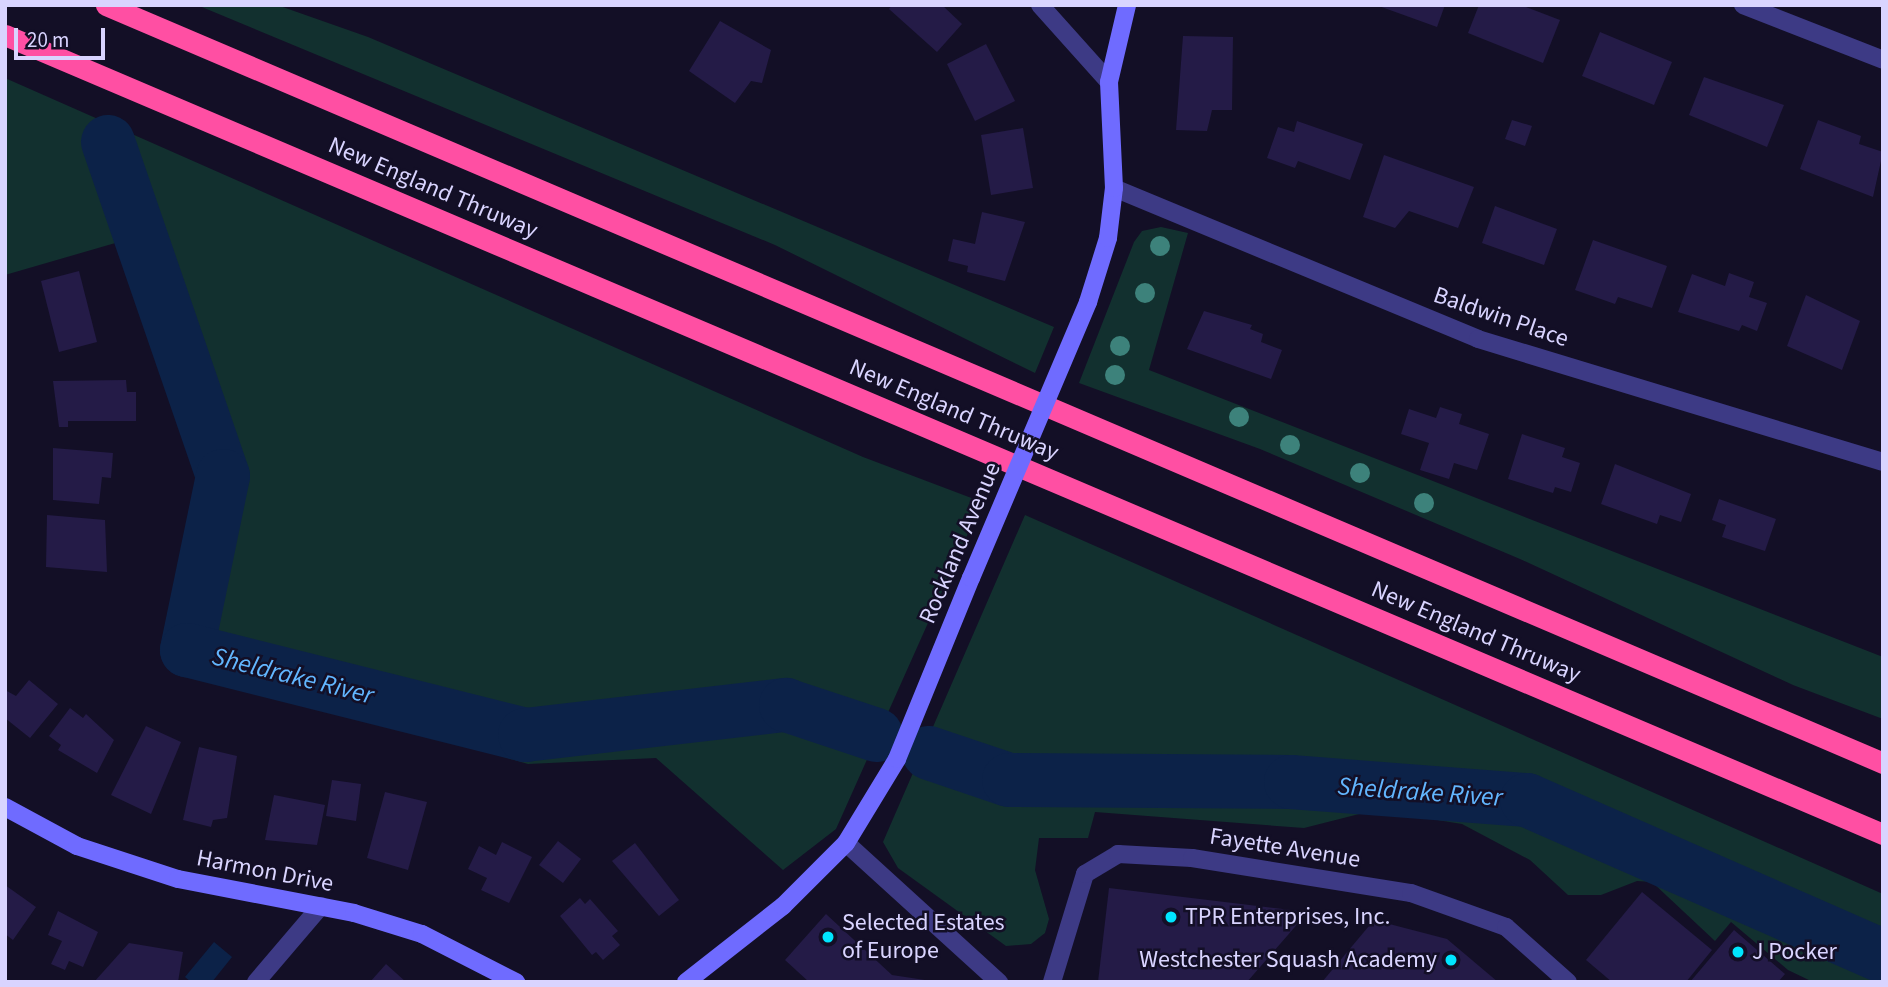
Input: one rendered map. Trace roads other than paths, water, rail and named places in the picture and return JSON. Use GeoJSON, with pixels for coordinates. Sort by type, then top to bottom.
{"type":"FeatureCollection","features":[{"type":"Feature","properties":{"kind":"highway","name":"New England Thruway"},"geometry":{"type":"LineString","coordinates":[[106,5],[1883,763]]}},
{"type":"Feature","properties":{"kind":"highway","name":"New England Thruway"},"geometry":{"type":"LineString","coordinates":[[5,34],[1883,834]]}},
{"type":"Feature","properties":{"kind":"highway"},"geometry":{"type":"LineString","coordinates":[[1835,814],[1883,842]]}},
{"type":"Feature","properties":{"kind":"street"},"geometry":{"type":"LineString","coordinates":[[1040,5],[1109,82]]}},
{"type":"Feature","properties":{"kind":"street","name":"Rockland Avenue"},"geometry":{"type":"LineString","coordinates":[[687,982],[783,906],[846,843],[897,759],[1088,302],[1108,238],[1114,188],[1109,82],[1127,5]]}},
{"type":"Feature","properties":{"kind":"street"},"geometry":{"type":"LineString","coordinates":[[1743,5],[1883,60]]}},
{"type":"Feature","properties":{"kind":"street","name":"Baldwin Place"},"geometry":{"type":"LineString","coordinates":[[1114,188],[1478,339],[1883,462]]}},
{"type":"Feature","properties":{"kind":"street","name":"Harmon Drive"},"geometry":{"type":"LineString","coordinates":[[5,807],[77,846],[178,879],[321,906],[422,934],[516,982]]}},
{"type":"Feature","properties":{"kind":"street"},"geometry":{"type":"LineString","coordinates":[[846,843],[999,982]]}},
{"type":"Feature","properties":{"kind":"street","name":"Fayette Avenue"},"geometry":{"type":"LineString","coordinates":[[1052,982],[1085,874],[1118,854],[1192,858],[1411,893],[1506,928],[1568,982]]}},
{"type":"Feature","properties":{"kind":"street"},"geometry":{"type":"LineString","coordinates":[[256,982],[321,906]]}},
{"type":"Feature","properties":{"kind":"water"},"geometry":{"type":"Polygon","coordinates":[[[214,942],[232,957],[212,982],[191,982],[185,977],[214,942]]]}},
{"type":"Feature","properties":{"kind":"waterway","name":"Sheldrake River"},"geometry":{"type":"LineString","coordinates":[[108,142],[223,476],[187,650],[525,735],[786,705],[876,735]]}},
{"type":"Feature","properties":{"kind":"waterway","name":"Sheldrake River"},"geometry":{"type":"LineString","coordinates":[[929,753],[1009,780],[1291,782],[1527,800],[1883,956]]}},
{"type":"Feature","properties":{"kind":"place","name":"TPR Enterprises, Inc."},"geometry":{"type":"Point","coordinates":[1171,917]}},
{"type":"Feature","properties":{"kind":"place","name":"Selected Estates of Europe"},"geometry":{"type":"Point","coordinates":[828,937]}},
{"type":"Feature","properties":{"kind":"place","name":"J Pocker"},"geometry":{"type":"Point","coordinates":[1738,952]}},
{"type":"Feature","properties":{"kind":"place","name":"Westchester Squash Academy"},"geometry":{"type":"Point","coordinates":[1451,960]}}]}
